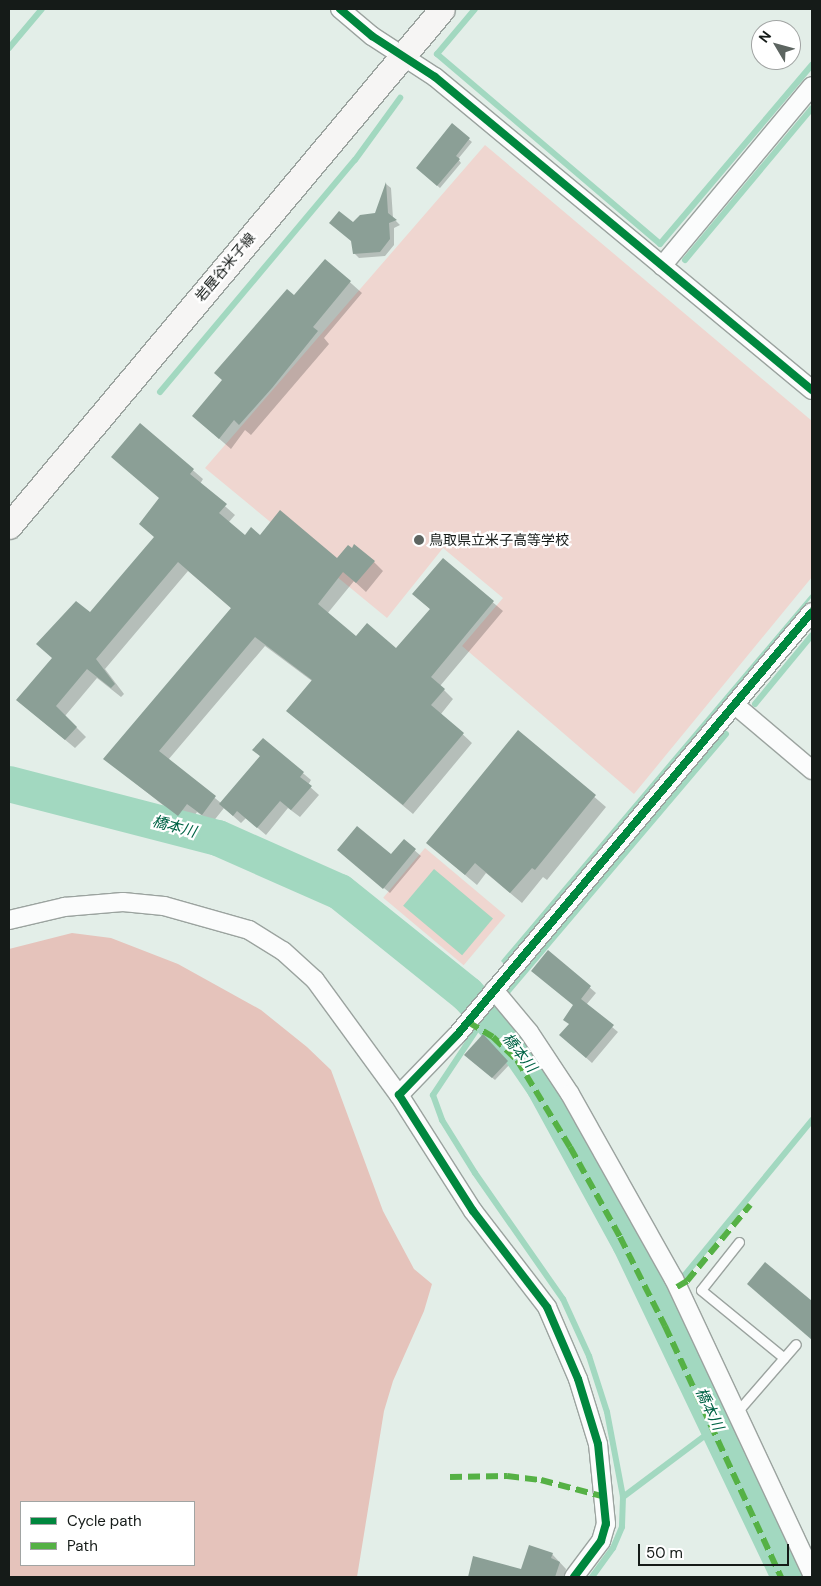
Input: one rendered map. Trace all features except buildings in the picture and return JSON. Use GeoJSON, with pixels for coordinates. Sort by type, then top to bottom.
{"type":"FeatureCollection","features":[{"type":"Feature","properties":{"kind":"main road","name":"岩屋谷米子線"},"geometry":{"type":"LineString","coordinates":[[9,526],[442,9]]}},
{"type":"Feature","properties":{"kind":"street"},"geometry":{"type":"LineString","coordinates":[[340,9],[372,36],[403,54],[436,77],[812,390]]}},
{"type":"Feature","properties":{"kind":"street"},"geometry":{"type":"LineString","coordinates":[[662,266],[812,86]]}},
{"type":"Feature","properties":{"kind":"street"},"geometry":{"type":"LineString","coordinates":[[399,1095],[472,1017],[812,612]]}},
{"type":"Feature","properties":{"kind":"street"},"geometry":{"type":"LineString","coordinates":[[735,705],[812,770]]}},
{"type":"Feature","properties":{"kind":"street"},"geometry":{"type":"LineString","coordinates":[[9,920],[64,907],[123,902],[164,906],[249,930],[283,952],[315,980],[399,1095],[473,1211],[547,1307],[578,1379],[598,1444],[606,1524],[601,1541],[574,1577]]}},
{"type":"Feature","properties":{"kind":"street"},"geometry":{"type":"LineString","coordinates":[[492,993],[529,1032],[570,1094],[674,1279],[812,1574]]}},
{"type":"Feature","properties":{"kind":"lane"},"geometry":{"type":"LineString","coordinates":[[739,1242],[701,1290],[784,1358]]}},
{"type":"Feature","properties":{"kind":"lane"},"geometry":{"type":"LineString","coordinates":[[736,1413],[796,1344]]}},
{"type":"Feature","properties":{"kind":"shaded area"},"geometry":{"type":"Polygon","coordinates":[[[485,145],[812,421],[812,577],[634,794],[462,646],[503,598],[443,548],[387,618],[205,468],[485,145]]]}},
{"type":"Feature","properties":{"kind":"shaded area"},"geometry":{"type":"Polygon","coordinates":[[[812,593],[812,597],[504,964],[501,961],[812,593]]]}},
{"type":"Feature","properties":{"kind":"shaded area"},"geometry":{"type":"Polygon","coordinates":[[[425,848],[505,915],[464,965],[383,898],[425,848]]]}},
{"type":"Feature","properties":{"kind":"shaded area"},"geometry":{"type":"Polygon","coordinates":[[[434,869],[493,918],[462,955],[403,906],[434,869]]]}},
{"type":"Feature","properties":{"kind":"shaded area"},"geometry":{"type":"Polygon","coordinates":[[[72,933],[111,938],[178,964],[261,1010],[307,1047],[331,1070],[383,1211],[414,1269],[432,1284],[424,1311],[393,1381],[384,1411],[357,1577],[9,1577],[9,949],[72,933]]]}},
{"type":"Feature","properties":{"kind":"waterway"},"geometry":{"type":"LineString","coordinates":[[9,48],[42,9]]}},
{"type":"Feature","properties":{"kind":"waterway"},"geometry":{"type":"LineString","coordinates":[[475,9],[437,54],[660,244],[812,65]]}},
{"type":"Feature","properties":{"kind":"waterway"},"geometry":{"type":"LineString","coordinates":[[160,392],[355,160],[400,98]]}},
{"type":"Feature","properties":{"kind":"waterway"},"geometry":{"type":"LineString","coordinates":[[685,260],[812,108]]}},
{"type":"Feature","properties":{"kind":"waterway"},"geometry":{"type":"LineString","coordinates":[[755,704],[812,635]]}},
{"type":"Feature","properties":{"kind":"waterway"},"geometry":{"type":"LineString","coordinates":[[508,991],[726,734]]}},
{"type":"Feature","properties":{"kind":"waterway","name":"橋本川"},"geometry":{"type":"LineString","coordinates":[[9,784],[218,838],[340,892],[467,994],[520,1051],[544,1086],[630,1243],[789,1577]]}},
{"type":"Feature","properties":{"kind":"waterway"},"geometry":{"type":"LineString","coordinates":[[475,1032],[433,1095],[442,1120],[475,1173],[563,1299],[589,1356],[607,1412],[623,1497],[622,1527],[613,1548],[592,1577]]}},
{"type":"Feature","properties":{"kind":"waterway"},"geometry":{"type":"LineString","coordinates":[[684,1276],[812,1120]]}},
{"type":"Feature","properties":{"kind":"waterway"},"geometry":{"type":"LineString","coordinates":[[623,1497],[718,1426]]}},
{"type":"Feature","properties":{"kind":"marked path"},"geometry":{"type":"LineString","coordinates":[[468,1022],[493,1037],[517,1060],[570,1147],[620,1237],[665,1326],[781,1577]]}},
{"type":"Feature","properties":{"kind":"marked path"},"geometry":{"type":"LineString","coordinates":[[677,1287],[687,1281],[750,1205]]}},
{"type":"Feature","properties":{"kind":"marked path"},"geometry":{"type":"LineString","coordinates":[[450,1477],[507,1476],[541,1480],[605,1497]]}},
{"type":"Feature","properties":{"kind":"cycle path"},"geometry":{"type":"LineString","coordinates":[[340,9],[372,36],[435,77],[812,390]]}},
{"type":"Feature","properties":{"kind":"cycle path"},"geometry":{"type":"LineString","coordinates":[[574,1577],[601,1541],[606,1524],[598,1444],[578,1379],[547,1307],[473,1211],[399,1095],[457,1035],[812,612]]}},
{"type":"Feature","properties":{"kind":"place","name":"鳥取県立米子高等学校"},"geometry":{"type":"Point","coordinates":[419,540]}}]}
